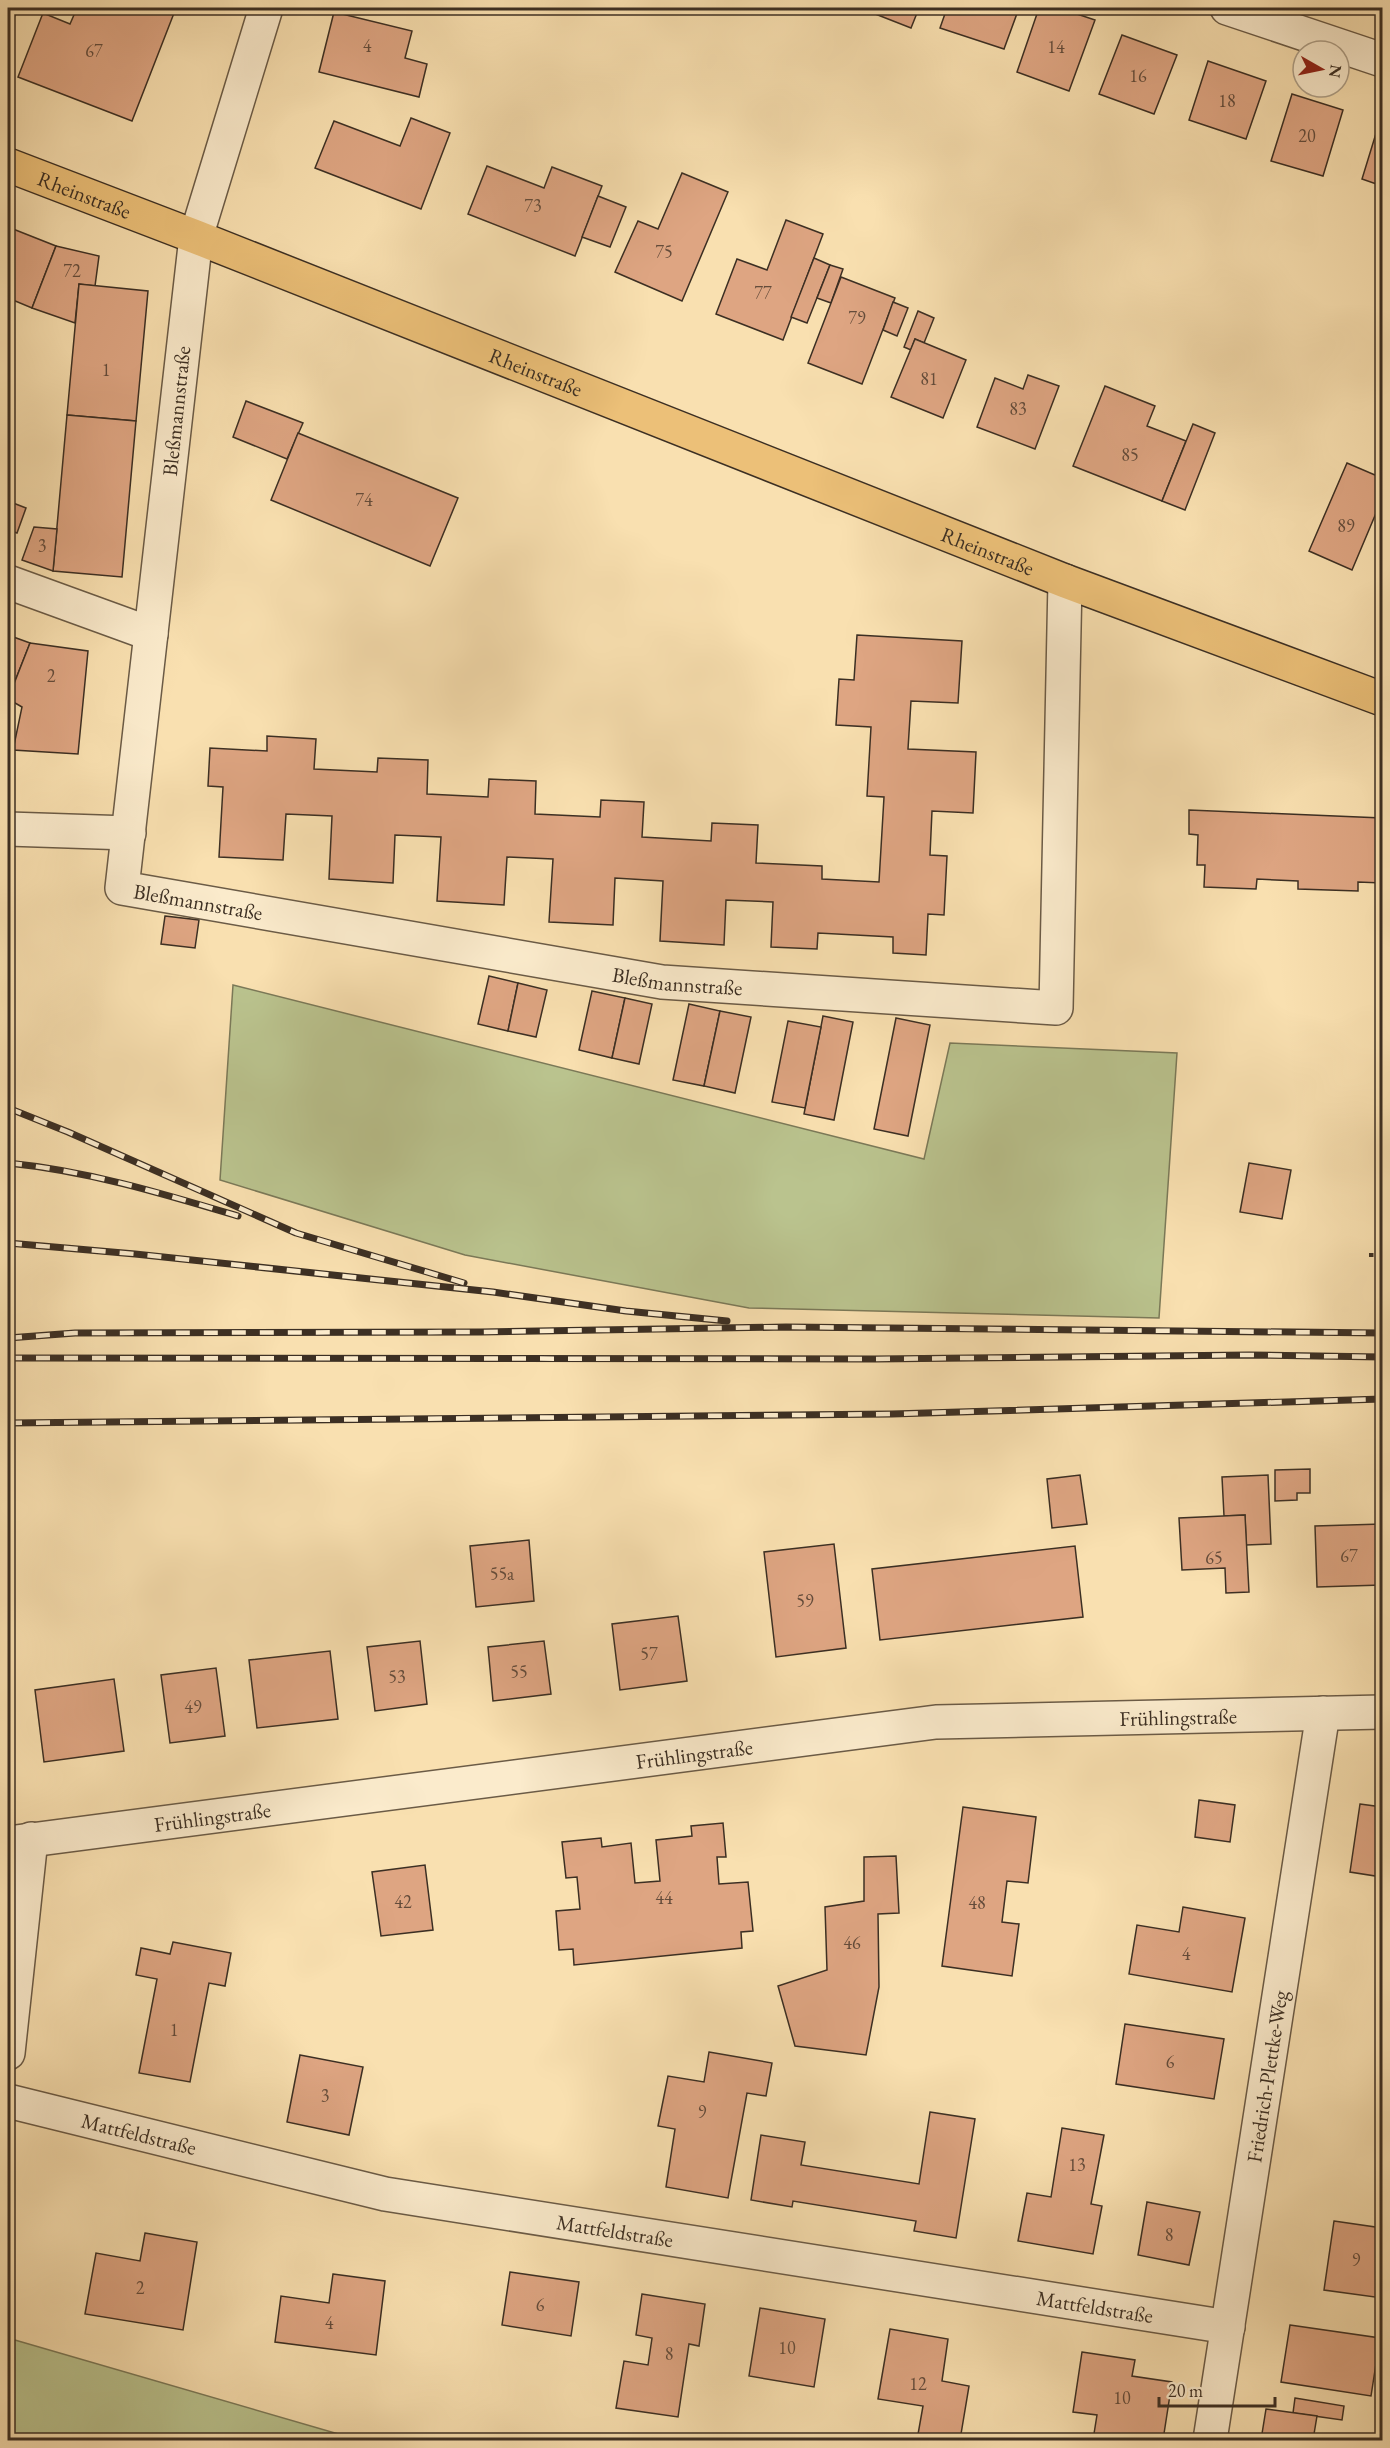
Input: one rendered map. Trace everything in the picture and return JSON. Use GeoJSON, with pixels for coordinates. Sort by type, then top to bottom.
{"type":"FeatureCollection","features":[{"type":"Feature","properties":{"kind":"main road","name":"Rheinstraße"},"geometry":{"type":"LineString","coordinates":[[8,165],[196,237],[1065,581],[1383,699]]}},
{"type":"Feature","properties":{"kind":"street","name":"Bleßmannstraße"},"geometry":{"type":"LineString","coordinates":[[266,8],[196,237],[122,888],[662,982],[1056,1008],[1065,581]]}},
{"type":"Feature","properties":{"kind":"street"},"geometry":{"type":"LineString","coordinates":[[1227,8],[1383,60]]}},
{"type":"Feature","properties":{"kind":"street"},"geometry":{"type":"LineString","coordinates":[[8,582],[151,634]]}},
{"type":"Feature","properties":{"kind":"street"},"geometry":{"type":"LineString","coordinates":[[8,829],[129,833]]}},
{"type":"Feature","properties":{"kind":"street","name":"Frühlingstraße"},"geometry":{"type":"LineString","coordinates":[[19,1841],[936,1722],[1383,1712]]}},
{"type":"Feature","properties":{"kind":"street","name":"Friedrich-Plettke-Weg"},"geometry":{"type":"LineString","coordinates":[[1210,2440],[1323,1713]]}},
{"type":"Feature","properties":{"kind":"street"},"geometry":{"type":"LineString","coordinates":[[8,2053],[19,1841]]}},
{"type":"Feature","properties":{"kind":"street","name":"Mattfeldstraße"},"geometry":{"type":"LineString","coordinates":[[8,2101],[385,2194],[1228,2327]]}},
{"type":"Feature","properties":{"kind":"path"},"geometry":{"type":"LineString","coordinates":[[1369,1255],[1383,1255]]}},
{"type":"Feature","properties":{"kind":"green space"},"geometry":{"type":"Polygon","coordinates":[[[233,985],[924,1159],[950,1043],[1177,1053],[1159,1318],[749,1308],[465,1255],[220,1180],[233,985]]]}},
{"type":"Feature","properties":{"kind":"green space"},"geometry":{"type":"Polygon","coordinates":[[[8,2338],[359,2440],[8,2440],[8,2338]]]}},
{"type":"Feature","properties":{"kind":"building"},"geometry":{"type":"Polygon","coordinates":[[[8,8],[18,8],[8,32],[8,8]]]}},
{"type":"Feature","properties":{"kind":"building"},"geometry":{"type":"Polygon","coordinates":[[[77,8],[176,8],[132,121],[18,77],[43,13],[70,24],[77,8]]]}},
{"type":"Feature","properties":{"kind":"building"},"geometry":{"type":"Polygon","coordinates":[[[860,8],[919,8],[911,28],[860,8]]]}},
{"type":"Feature","properties":{"kind":"building"},"geometry":{"type":"Polygon","coordinates":[[[947,8],[1019,8],[1004,49],[940,28],[947,8]]]}},
{"type":"Feature","properties":{"kind":"building"},"geometry":{"type":"Polygon","coordinates":[[[1039,8],[1059,8],[1095,20],[1069,91],[1017,72],[1039,8]]]}},
{"type":"Feature","properties":{"kind":"building"},"geometry":{"type":"Polygon","coordinates":[[[334,12],[412,31],[405,58],[427,64],[419,97],[319,72],[334,12]]]}},
{"type":"Feature","properties":{"kind":"building"},"geometry":{"type":"Polygon","coordinates":[[[1122,35],[1177,55],[1154,114],[1099,94],[1122,35]]]}},
{"type":"Feature","properties":{"kind":"building"},"geometry":{"type":"Polygon","coordinates":[[[1208,61],[1266,81],[1246,139],[1189,120],[1208,61]]]}},
{"type":"Feature","properties":{"kind":"building"},"geometry":{"type":"Polygon","coordinates":[[[1291,97],[1308,99],[1343,110],[1323,176],[1271,161],[1291,97]]]}},
{"type":"Feature","properties":{"kind":"building"},"geometry":{"type":"Polygon","coordinates":[[[1382,117],[1382,186],[1362,179],[1382,117]]]}},
{"type":"Feature","properties":{"kind":"building"},"geometry":{"type":"Polygon","coordinates":[[[411,118],[450,133],[421,209],[315,168],[334,121],[400,146],[411,118]]]}},
{"type":"Feature","properties":{"kind":"building"},"geometry":{"type":"Polygon","coordinates":[[[487,166],[544,188],[552,167],[602,186],[575,256],[468,214],[487,166]]]}},
{"type":"Feature","properties":{"kind":"building"},"geometry":{"type":"Polygon","coordinates":[[[682,173],[728,192],[682,301],[615,272],[638,221],[658,229],[682,173]]]}},
{"type":"Feature","properties":{"kind":"building"},"geometry":{"type":"Polygon","coordinates":[[[598,196],[626,207],[610,247],[582,237],[598,196]]]}},
{"type":"Feature","properties":{"kind":"building"},"geometry":{"type":"Polygon","coordinates":[[[786,220],[823,234],[783,340],[716,314],[737,259],[767,270],[786,220]]]}},
{"type":"Feature","properties":{"kind":"building"},"geometry":{"type":"Polygon","coordinates":[[[8,227],[56,246],[32,308],[8,298],[8,227]]]}},
{"type":"Feature","properties":{"kind":"building"},"geometry":{"type":"Polygon","coordinates":[[[56,246],[99,256],[95,286],[79,284],[75,323],[32,308],[56,246]]]}},
{"type":"Feature","properties":{"kind":"building"},"geometry":{"type":"Polygon","coordinates":[[[814,258],[830,265],[807,323],[791,317],[814,258]]]}},
{"type":"Feature","properties":{"kind":"building"},"geometry":{"type":"Polygon","coordinates":[[[830,265],[843,269],[831,303],[817,298],[830,265]]]}},
{"type":"Feature","properties":{"kind":"building"},"geometry":{"type":"Polygon","coordinates":[[[841,277],[895,298],[862,384],[808,363],[841,277]]]}},
{"type":"Feature","properties":{"kind":"building"},"geometry":{"type":"Polygon","coordinates":[[[79,284],[148,291],[136,421],[67,415],[79,284]]]}},
{"type":"Feature","properties":{"kind":"building"},"geometry":{"type":"Polygon","coordinates":[[[893,302],[908,308],[897,336],[883,330],[893,302]]]}},
{"type":"Feature","properties":{"kind":"building"},"geometry":{"type":"Polygon","coordinates":[[[918,311],[934,318],[924,343],[915,339],[911,350],[904,347],[918,311]]]}},
{"type":"Feature","properties":{"kind":"building"},"geometry":{"type":"Polygon","coordinates":[[[915,339],[966,360],[943,418],[891,397],[915,339]]]}},
{"type":"Feature","properties":{"kind":"building"},"geometry":{"type":"Polygon","coordinates":[[[1028,375],[1059,386],[1035,449],[977,427],[995,378],[1023,389],[1028,375]]]}},
{"type":"Feature","properties":{"kind":"building"},"geometry":{"type":"Polygon","coordinates":[[[1105,386],[1155,406],[1147,426],[1186,441],[1162,501],[1073,466],[1105,386]]]}},
{"type":"Feature","properties":{"kind":"building"},"geometry":{"type":"Polygon","coordinates":[[[246,401],[303,423],[287,459],[233,437],[246,401]]]}},
{"type":"Feature","properties":{"kind":"building"},"geometry":{"type":"Polygon","coordinates":[[[67,415],[136,421],[122,577],[53,571],[67,415]]]}},
{"type":"Feature","properties":{"kind":"building"},"geometry":{"type":"Polygon","coordinates":[[[1193,424],[1215,433],[1185,510],[1162,501],[1193,424]]]}},
{"type":"Feature","properties":{"kind":"building"},"geometry":{"type":"Polygon","coordinates":[[[298,433],[458,498],[430,566],[271,500],[298,433]]]}},
{"type":"Feature","properties":{"kind":"building"},"geometry":{"type":"Polygon","coordinates":[[[1347,463],[1382,478],[1382,499],[1352,570],[1309,551],[1347,463]]]}},
{"type":"Feature","properties":{"kind":"building"},"geometry":{"type":"Polygon","coordinates":[[[8,501],[26,508],[17,533],[8,530],[8,501]]]}},
{"type":"Feature","properties":{"kind":"building"},"geometry":{"type":"Polygon","coordinates":[[[34,527],[57,529],[53,571],[22,560],[34,527]]]}},
{"type":"Feature","properties":{"kind":"building"},"geometry":{"type":"Polygon","coordinates":[[[8,635],[30,643],[8,699],[8,635]]]}},
{"type":"Feature","properties":{"kind":"building"},"geometry":{"type":"Polygon","coordinates":[[[857,635],[962,641],[958,703],[911,701],[908,749],[976,752],[973,813],[932,811],[930,855],[947,856],[944,915],[928,914],[926,955],[893,953],[893,937],[818,933],[817,949],[771,947],[773,902],[726,900],[724,945],[660,941],[663,881],[615,878],[613,925],[549,922],[553,859],[507,857],[504,905],[437,901],[441,837],[395,835],[393,883],[329,879],[332,816],[286,814],[283,860],[219,857],[223,787],[208,786],[210,748],[267,751],[267,736],[316,739],[314,769],[377,772],[378,758],[428,760],[427,794],[488,797],[489,779],[536,781],[535,814],[600,817],[601,800],[644,802],[642,837],[711,841],[712,823],[758,825],[756,863],[822,866],[822,879],[879,882],[884,797],[867,796],[871,727],[836,725],[839,679],[854,680],[857,635]]]}},
{"type":"Feature","properties":{"kind":"building"},"geometry":{"type":"Polygon","coordinates":[[[30,643],[88,651],[78,754],[13,750],[22,707],[8,699],[30,643]]]}},
{"type":"Feature","properties":{"kind":"building"},"geometry":{"type":"Polygon","coordinates":[[[1189,810],[1382,818],[1382,883],[1358,882],[1358,891],[1298,889],[1298,881],[1257,879],[1256,889],[1204,887],[1205,865],[1197,865],[1198,835],[1189,834],[1189,810]]]}},
{"type":"Feature","properties":{"kind":"building"},"geometry":{"type":"Polygon","coordinates":[[[165,916],[199,920],[195,948],[161,944],[165,916]]]}},
{"type":"Feature","properties":{"kind":"building"},"geometry":{"type":"Polygon","coordinates":[[[489,976],[518,983],[508,1031],[478,1024],[489,976]]]}},
{"type":"Feature","properties":{"kind":"building"},"geometry":{"type":"Polygon","coordinates":[[[518,983],[547,990],[536,1037],[508,1031],[518,983]]]}},
{"type":"Feature","properties":{"kind":"building"},"geometry":{"type":"Polygon","coordinates":[[[592,991],[625,998],[612,1058],[579,1050],[592,991]]]}},
{"type":"Feature","properties":{"kind":"building"},"geometry":{"type":"Polygon","coordinates":[[[625,998],[652,1004],[639,1064],[612,1058],[625,998]]]}},
{"type":"Feature","properties":{"kind":"building"},"geometry":{"type":"Polygon","coordinates":[[[689,1004],[720,1011],[704,1086],[673,1080],[689,1004]]]}},
{"type":"Feature","properties":{"kind":"building"},"geometry":{"type":"Polygon","coordinates":[[[720,1011],[751,1017],[735,1093],[704,1086],[720,1011]]]}},
{"type":"Feature","properties":{"kind":"building"},"geometry":{"type":"Polygon","coordinates":[[[823,1016],[853,1022],[834,1120],[804,1114],[823,1016]]]}},
{"type":"Feature","properties":{"kind":"building"},"geometry":{"type":"Polygon","coordinates":[[[896,1018],[930,1025],[908,1136],[874,1129],[896,1018]]]}},
{"type":"Feature","properties":{"kind":"building"},"geometry":{"type":"Polygon","coordinates":[[[788,1021],[821,1027],[805,1108],[772,1102],[788,1021]]]}},
{"type":"Feature","properties":{"kind":"building"},"geometry":{"type":"Polygon","coordinates":[[[1249,1163],[1291,1170],[1282,1219],[1240,1212],[1249,1163]]]}},
{"type":"Feature","properties":{"kind":"building"},"geometry":{"type":"Polygon","coordinates":[[[1310,1469],[1310,1493],[1297,1493],[1297,1500],[1275,1501],[1275,1470],[1310,1469]]]}},
{"type":"Feature","properties":{"kind":"building"},"geometry":{"type":"Polygon","coordinates":[[[1080,1475],[1087,1524],[1052,1528],[1047,1479],[1080,1475]]]}},
{"type":"Feature","properties":{"kind":"building"},"geometry":{"type":"Polygon","coordinates":[[[1268,1475],[1271,1544],[1246,1545],[1245,1515],[1224,1516],[1222,1477],[1268,1475]]]}},
{"type":"Feature","properties":{"kind":"building"},"geometry":{"type":"Polygon","coordinates":[[[1245,1515],[1249,1592],[1226,1593],[1225,1568],[1182,1570],[1179,1518],[1245,1515]]]}},
{"type":"Feature","properties":{"kind":"building"},"geometry":{"type":"Polygon","coordinates":[[[1382,1524],[1382,1585],[1317,1587],[1315,1526],[1382,1524]]]}},
{"type":"Feature","properties":{"kind":"building"},"geometry":{"type":"Polygon","coordinates":[[[529,1540],[534,1601],[476,1607],[470,1546],[529,1540]]]}},
{"type":"Feature","properties":{"kind":"building"},"geometry":{"type":"Polygon","coordinates":[[[834,1544],[846,1648],[776,1657],[764,1552],[834,1544]]]}},
{"type":"Feature","properties":{"kind":"building"},"geometry":{"type":"Polygon","coordinates":[[[1075,1546],[1083,1617],[880,1640],[872,1569],[1075,1546]]]}},
{"type":"Feature","properties":{"kind":"building"},"geometry":{"type":"Polygon","coordinates":[[[678,1616],[687,1681],[620,1690],[612,1624],[678,1616]]]}},
{"type":"Feature","properties":{"kind":"building"},"geometry":{"type":"Polygon","coordinates":[[[420,1641],[427,1704],[375,1711],[367,1647],[420,1641]]]}},
{"type":"Feature","properties":{"kind":"building"},"geometry":{"type":"Polygon","coordinates":[[[544,1641],[551,1694],[493,1701],[488,1647],[544,1641]]]}},
{"type":"Feature","properties":{"kind":"building"},"geometry":{"type":"Polygon","coordinates":[[[330,1651],[338,1719],[257,1728],[249,1660],[330,1651]]]}},
{"type":"Feature","properties":{"kind":"building"},"geometry":{"type":"Polygon","coordinates":[[[216,1668],[225,1736],[170,1743],[161,1675],[216,1668]]]}},
{"type":"Feature","properties":{"kind":"building"},"geometry":{"type":"Polygon","coordinates":[[[114,1679],[124,1751],[44,1762],[35,1690],[114,1679]]]}},
{"type":"Feature","properties":{"kind":"building"},"geometry":{"type":"Polygon","coordinates":[[[1199,1800],[1235,1805],[1230,1842],[1195,1837],[1199,1800]]]}},
{"type":"Feature","properties":{"kind":"building"},"geometry":{"type":"Polygon","coordinates":[[[1360,1804],[1382,1807],[1382,1877],[1350,1872],[1360,1804]]]}},
{"type":"Feature","properties":{"kind":"building"},"geometry":{"type":"Polygon","coordinates":[[[963,1807],[1036,1817],[1028,1883],[1007,1881],[1002,1922],[1019,1924],[1012,1976],[942,1966],[963,1807]]]}},
{"type":"Feature","properties":{"kind":"building"},"geometry":{"type":"Polygon","coordinates":[[[723,1823],[726,1857],[717,1857],[719,1884],[748,1882],[753,1931],[741,1932],[742,1948],[574,1965],[573,1949],[559,1950],[556,1911],[580,1909],[577,1877],[566,1878],[562,1842],[601,1838],[602,1847],[631,1843],[635,1883],[660,1881],[656,1840],[692,1836],[691,1826],[723,1823]]]}},
{"type":"Feature","properties":{"kind":"building"},"geometry":{"type":"Polygon","coordinates":[[[896,1856],[899,1913],[878,1914],[879,1987],[866,2055],[795,2046],[778,1986],[827,1970],[825,1907],[864,1901],[864,1857],[896,1856]]]}},
{"type":"Feature","properties":{"kind":"building"},"geometry":{"type":"Polygon","coordinates":[[[425,1865],[433,1930],[381,1936],[372,1872],[425,1865]]]}},
{"type":"Feature","properties":{"kind":"building"},"geometry":{"type":"Polygon","coordinates":[[[1183,1907],[1245,1918],[1232,1992],[1129,1974],[1137,1925],[1179,1932],[1183,1907]]]}},
{"type":"Feature","properties":{"kind":"building"},"geometry":{"type":"Polygon","coordinates":[[[173,1942],[231,1953],[225,1986],[209,1983],[190,2082],[139,2073],[157,1979],[136,1975],[141,1948],[170,1954],[173,1942]]]}},
{"type":"Feature","properties":{"kind":"building"},"geometry":{"type":"Polygon","coordinates":[[[1125,2024],[1224,2039],[1214,2099],[1116,2084],[1125,2024]]]}},
{"type":"Feature","properties":{"kind":"building"},"geometry":{"type":"Polygon","coordinates":[[[709,2052],[772,2063],[766,2096],[747,2093],[728,2198],[666,2187],[675,2129],[658,2126],[668,2076],[704,2082],[709,2052]]]}},
{"type":"Feature","properties":{"kind":"building"},"geometry":{"type":"Polygon","coordinates":[[[300,2055],[363,2067],[349,2135],[287,2122],[300,2055]]]}},
{"type":"Feature","properties":{"kind":"building"},"geometry":{"type":"Polygon","coordinates":[[[930,2112],[975,2119],[956,2238],[914,2231],[916,2221],[793,2201],[792,2207],[751,2200],[761,2135],[805,2142],[801,2165],[919,2184],[930,2112]]]}},
{"type":"Feature","properties":{"kind":"building"},"geometry":{"type":"Polygon","coordinates":[[[1062,2128],[1104,2135],[1091,2204],[1102,2206],[1093,2254],[1018,2241],[1027,2193],[1051,2197],[1062,2128]]]}},
{"type":"Feature","properties":{"kind":"building"},"geometry":{"type":"Polygon","coordinates":[[[1147,2202],[1200,2212],[1189,2265],[1138,2255],[1147,2202]]]}},
{"type":"Feature","properties":{"kind":"building"},"geometry":{"type":"Polygon","coordinates":[[[1334,2221],[1382,2228],[1382,2298],[1324,2290],[1334,2221]]]}},
{"type":"Feature","properties":{"kind":"building"},"geometry":{"type":"Polygon","coordinates":[[[145,2233],[197,2242],[183,2330],[85,2314],[96,2253],[140,2261],[145,2233]]]}},
{"type":"Feature","properties":{"kind":"building"},"geometry":{"type":"Polygon","coordinates":[[[510,2272],[579,2282],[571,2336],[502,2325],[510,2272]]]}},
{"type":"Feature","properties":{"kind":"building"},"geometry":{"type":"Polygon","coordinates":[[[333,2274],[385,2281],[376,2355],[275,2342],[281,2296],[329,2303],[333,2274]]]}},
{"type":"Feature","properties":{"kind":"building"},"geometry":{"type":"Polygon","coordinates":[[[642,2294],[705,2304],[699,2346],[689,2344],[678,2417],[616,2408],[624,2361],[648,2365],[652,2338],[636,2335],[642,2294]]]}},
{"type":"Feature","properties":{"kind":"building"},"geometry":{"type":"Polygon","coordinates":[[[760,2308],[825,2319],[814,2387],[749,2376],[760,2308]]]}},
{"type":"Feature","properties":{"kind":"building"},"geometry":{"type":"Polygon","coordinates":[[[1290,2325],[1380,2338],[1371,2396],[1281,2382],[1290,2325]]]}},
{"type":"Feature","properties":{"kind":"building"},"geometry":{"type":"Polygon","coordinates":[[[890,2329],[948,2339],[942,2381],[969,2386],[960,2440],[917,2440],[923,2406],[878,2399],[890,2329]]]}},
{"type":"Feature","properties":{"kind":"building"},"geometry":{"type":"Polygon","coordinates":[[[1082,2352],[1135,2360],[1132,2376],[1172,2382],[1163,2440],[1093,2440],[1097,2415],[1073,2412],[1082,2352]]]}},
{"type":"Feature","properties":{"kind":"building"},"geometry":{"type":"Polygon","coordinates":[[[1295,2398],[1344,2406],[1342,2420],[1293,2413],[1295,2398]]]}},
{"type":"Feature","properties":{"kind":"building"},"geometry":{"type":"Polygon","coordinates":[[[1266,2409],[1317,2416],[1313,2440],[1261,2440],[1266,2409]]]}},
{"type":"Feature","properties":{"kind":"railway"},"geometry":{"type":"LineString","coordinates":[[8,1108],[68,1132],[296,1233],[464,1283]]}},
{"type":"Feature","properties":{"kind":"railway"},"geometry":{"type":"LineString","coordinates":[[8,1163],[96,1177],[238,1216]]}},
{"type":"Feature","properties":{"kind":"railway"},"geometry":{"type":"LineString","coordinates":[[8,1243],[135,1254],[493,1292],[626,1311],[727,1321]]}},
{"type":"Feature","properties":{"kind":"railway"},"geometry":{"type":"LineString","coordinates":[[8,1338],[75,1333],[481,1332],[786,1327],[1382,1333]]}},
{"type":"Feature","properties":{"kind":"railway"},"geometry":{"type":"LineString","coordinates":[[8,1358],[875,1359],[1249,1355],[1382,1357]]}},
{"type":"Feature","properties":{"kind":"railway"},"geometry":{"type":"LineString","coordinates":[[8,1423],[892,1414],[1382,1399]]}}]}
